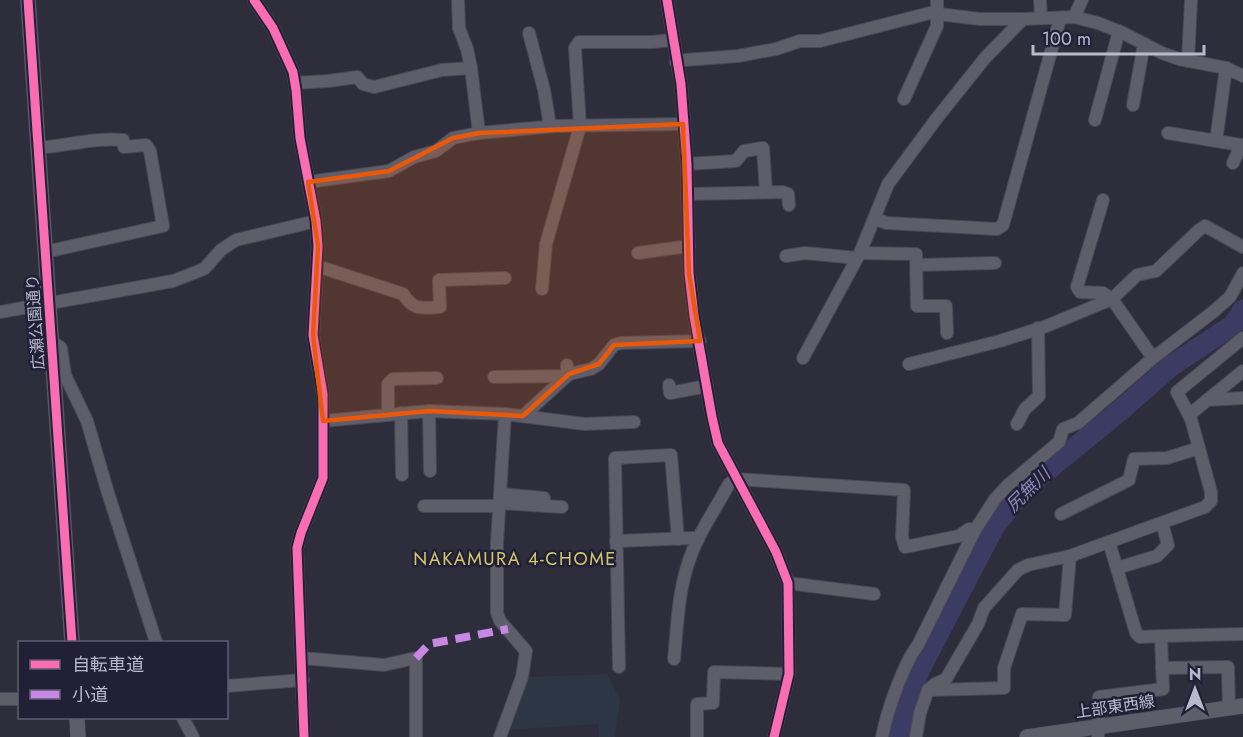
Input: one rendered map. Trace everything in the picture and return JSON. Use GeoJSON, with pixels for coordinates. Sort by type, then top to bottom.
{"type":"FeatureCollection","features":[{"type":"Feature","properties":{"kind":"street","name":"広瀬公園通り"},"geometry":{"type":"LineString","coordinates":[[28,0],[72,641]]}},
{"type":"Feature","properties":{"kind":"street"},"geometry":{"type":"LineString","coordinates":[[254,0],[273,28],[293,72],[300,138],[316,221],[318,246],[313,335],[323,394],[323,478],[301,532],[297,548],[304,737],[312,737]]}},
{"type":"Feature","properties":{"kind":"street"},"geometry":{"type":"LineString","coordinates":[[458,0],[459,28],[471,68],[479,133]]}},
{"type":"Feature","properties":{"kind":"street"},"geometry":{"type":"LineString","coordinates":[[667,0],[681,84],[687,164],[689,273],[694,316],[718,443],[776,552],[788,583],[789,674],[774,737]]}},
{"type":"Feature","properties":{"kind":"street"},"geometry":{"type":"LineString","coordinates":[[904,99],[937,26],[937,0]]}},
{"type":"Feature","properties":{"kind":"street"},"geometry":{"type":"LineString","coordinates":[[1040,0],[1041,18]]}},
{"type":"Feature","properties":{"kind":"street"},"geometry":{"type":"LineString","coordinates":[[1074,17],[1082,0]]}},
{"type":"Feature","properties":{"kind":"street"},"geometry":{"type":"LineString","coordinates":[[1188,60],[1191,0]]}},
{"type":"Feature","properties":{"kind":"street"},"geometry":{"type":"LineString","coordinates":[[676,62],[738,56],[776,49],[800,41],[820,41],[930,13],[980,19],[1074,17],[1119,31],[1162,53],[1226,68],[1243,76]]}},
{"type":"Feature","properties":{"kind":"street"},"geometry":{"type":"LineString","coordinates":[[803,358],[859,255],[888,184],[985,58],[1023,19]]}},
{"type":"Feature","properties":{"kind":"street"},"geometry":{"type":"LineString","coordinates":[[875,219],[887,223],[997,229],[1003,225],[1060,19]]}},
{"type":"Feature","properties":{"kind":"street"},"geometry":{"type":"LineString","coordinates":[[1095,120],[1108,94],[1119,31]]}},
{"type":"Feature","properties":{"kind":"street"},"geometry":{"type":"LineString","coordinates":[[530,33],[550,126]]}},
{"type":"Feature","properties":{"kind":"street"},"geometry":{"type":"LineString","coordinates":[[542,289],[546,244],[580,126],[575,48],[579,42],[672,40]]}},
{"type":"Feature","properties":{"kind":"street"},"geometry":{"type":"LineString","coordinates":[[1133,105],[1144,44]]}},
{"type":"Feature","properties":{"kind":"street"},"geometry":{"type":"LineString","coordinates":[[295,83],[357,77],[363,84],[374,87],[442,70],[471,68]]}},
{"type":"Feature","properties":{"kind":"street"},"geometry":{"type":"LineString","coordinates":[[1216,141],[1226,68]]}},
{"type":"Feature","properties":{"kind":"street"},"geometry":{"type":"LineString","coordinates":[[308,182],[389,171],[414,157],[436,151],[453,138],[479,133],[550,126],[683,124]]}},
{"type":"Feature","properties":{"kind":"street"},"geometry":{"type":"LineString","coordinates":[[1168,133],[1241,145],[1233,163]]}},
{"type":"Feature","properties":{"kind":"street"},"geometry":{"type":"LineString","coordinates":[[38,148],[110,139],[123,140],[124,147],[146,145],[150,151],[163,226],[45,252]]}},
{"type":"Feature","properties":{"kind":"street"},"geometry":{"type":"LineString","coordinates":[[687,164],[736,161],[744,151],[762,148],[766,192]]}},
{"type":"Feature","properties":{"kind":"street"},"geometry":{"type":"LineString","coordinates":[[688,194],[783,192],[788,194],[789,205]]}},
{"type":"Feature","properties":{"kind":"street"},"geometry":{"type":"LineString","coordinates":[[1103,200],[1077,287],[1080,292],[1103,293],[1112,299],[1153,358]]}},
{"type":"Feature","properties":{"kind":"street"},"geometry":{"type":"LineString","coordinates":[[0,312],[173,280],[204,269],[221,250],[236,240],[316,221]]}},
{"type":"Feature","properties":{"kind":"street"},"geometry":{"type":"LineString","coordinates":[[909,364],[1038,328],[1112,299],[1137,275],[1156,271],[1205,226],[1243,247]]}},
{"type":"Feature","properties":{"kind":"street"},"geometry":{"type":"LineString","coordinates":[[638,253],[689,246]]}},
{"type":"Feature","properties":{"kind":"street"},"geometry":{"type":"LineString","coordinates":[[786,256],[805,253],[916,254],[917,306],[946,306],[947,333]]}},
{"type":"Feature","properties":{"kind":"street"},"geometry":{"type":"LineString","coordinates":[[917,265],[995,263]]}},
{"type":"Feature","properties":{"kind":"street"},"geometry":{"type":"LineString","coordinates":[[317,266],[403,294],[409,304],[421,308],[440,307],[439,280],[505,278]]}},
{"type":"Feature","properties":{"kind":"street"},"geometry":{"type":"LineString","coordinates":[[882,737],[899,682],[909,664],[909,657],[918,645],[975,530],[995,499],[1008,485],[1059,442],[1063,429],[1078,423],[1153,358],[1230,297],[1243,273]]}},
{"type":"Feature","properties":{"kind":"street"},"geometry":{"type":"LineString","coordinates":[[1017,424],[1025,408],[1039,396],[1038,328]]}},
{"type":"Feature","properties":{"kind":"street"},"geometry":{"type":"LineString","coordinates":[[916,737],[920,713],[928,690],[946,679],[978,624],[984,608],[1018,570],[1028,565],[1070,556],[1205,507],[1211,501],[1211,492],[1199,447],[1189,415],[1177,392],[1243,338]]}},
{"type":"Feature","properties":{"kind":"street"},"geometry":{"type":"LineString","coordinates":[[51,341],[61,348],[65,375],[87,421],[156,641]]}},
{"type":"Feature","properties":{"kind":"street"},"geometry":{"type":"LineString","coordinates":[[494,377],[567,371],[569,374],[591,369],[599,364],[614,345],[621,343],[700,341]]}},
{"type":"Feature","properties":{"kind":"street"},"geometry":{"type":"LineString","coordinates":[[523,416],[567,371]]}},
{"type":"Feature","properties":{"kind":"street"},"geometry":{"type":"LineString","coordinates":[[1189,415],[1243,371]]}},
{"type":"Feature","properties":{"kind":"street"},"geometry":{"type":"LineString","coordinates":[[388,415],[388,384],[393,379],[437,378]]}},
{"type":"Feature","properties":{"kind":"street"},"geometry":{"type":"LineString","coordinates":[[669,385],[670,393],[707,386]]}},
{"type":"Feature","properties":{"kind":"street"},"geometry":{"type":"LineString","coordinates":[[1207,400],[1243,398]]}},
{"type":"Feature","properties":{"kind":"street"},"geometry":{"type":"LineString","coordinates":[[323,421],[429,411],[505,414],[585,424],[634,422]]}},
{"type":"Feature","properties":{"kind":"street"},"geometry":{"type":"LineString","coordinates":[[429,411],[430,471]]}},
{"type":"Feature","properties":{"kind":"street"},"geometry":{"type":"LineString","coordinates":[[401,413],[402,474]]}},
{"type":"Feature","properties":{"kind":"street"},"geometry":{"type":"LineString","coordinates":[[500,737],[522,677],[526,651],[500,621],[497,613],[497,542],[505,414]]}},
{"type":"Feature","properties":{"kind":"street"},"geometry":{"type":"LineString","coordinates":[[1061,514],[1129,480],[1134,459],[1167,458],[1199,447]]}},
{"type":"Feature","properties":{"kind":"street"},"geometry":{"type":"LineString","coordinates":[[619,667],[615,458],[671,455],[678,539]]}},
{"type":"Feature","properties":{"kind":"street"},"geometry":{"type":"LineString","coordinates":[[674,659],[687,567],[698,540],[729,484],[736,478],[904,490],[902,537],[905,547],[959,536],[969,529],[975,530]]}},
{"type":"Feature","properties":{"kind":"street"},"geometry":{"type":"LineString","coordinates":[[424,506],[500,501],[562,503]]}},
{"type":"Feature","properties":{"kind":"street"},"geometry":{"type":"LineString","coordinates":[[1117,568],[1157,556],[1168,545],[1162,523]]}},
{"type":"Feature","properties":{"kind":"street"},"geometry":{"type":"LineString","coordinates":[[616,541],[693,538],[698,540]]}},
{"type":"Feature","properties":{"kind":"street"},"geometry":{"type":"LineString","coordinates":[[1109,542],[1136,633],[1140,637],[1243,634]]}},
{"type":"Feature","properties":{"kind":"street"},"geometry":{"type":"LineString","coordinates":[[928,690],[1004,688],[1004,668],[1022,615],[1065,615],[1070,556]]}},
{"type":"Feature","properties":{"kind":"street"},"geometry":{"type":"LineString","coordinates":[[788,583],[874,594]]}},
{"type":"Feature","properties":{"kind":"street"},"geometry":{"type":"LineString","coordinates":[[1098,731],[1099,697],[1163,689],[1161,636]]}},
{"type":"Feature","properties":{"kind":"street"},"geometry":{"type":"LineString","coordinates":[[302,658],[384,665],[416,658],[416,737]]}},
{"type":"Feature","properties":{"kind":"street"},"geometry":{"type":"LineString","coordinates":[[1162,668],[1228,667],[1236,707]]}},
{"type":"Feature","properties":{"kind":"street"},"geometry":{"type":"LineString","coordinates":[[697,737],[697,704],[713,704],[714,672],[789,674]]}},
{"type":"Feature","properties":{"kind":"street"},"geometry":{"type":"LineString","coordinates":[[228,686],[303,680]]}},
{"type":"Feature","properties":{"kind":"street"},"geometry":{"type":"LineString","coordinates":[[0,699],[18,699]]}},
{"type":"Feature","properties":{"kind":"street","name":"上部東西線"},"geometry":{"type":"LineString","coordinates":[[1027,737],[1098,731],[1236,707]]}},
{"type":"Feature","properties":{"kind":"street"},"geometry":{"type":"LineString","coordinates":[[77,719],[78,737]]}},
{"type":"Feature","properties":{"kind":"street"},"geometry":{"type":"LineString","coordinates":[[184,719],[193,737]]}},
{"type":"Feature","properties":{"kind":"highlighted area"},"geometry":{"type":"Polygon","coordinates":[[[683,124],[689,273],[700,341],[614,345],[599,364],[569,374],[523,416],[429,411],[323,421],[313,335],[318,246],[308,182],[389,171],[453,138],[479,133],[683,124]]]}},
{"type":"Feature","properties":{"kind":"shaded area"},"geometry":{"type":"Polygon","coordinates":[[[607,674],[620,700],[615,737],[599,737],[598,724],[507,730],[525,677],[607,674]]]}},
{"type":"Feature","properties":{"kind":"waterway","name":"尻無川"},"geometry":{"type":"LineString","coordinates":[[899,737],[908,698],[920,669],[994,527],[1024,489],[1171,366],[1233,325],[1243,310]]}},
{"type":"Feature","properties":{"kind":"marked path"},"geometry":{"type":"LineString","coordinates":[[416,658],[429,644],[508,629]]}},
{"type":"Feature","properties":{"kind":"cycle path"},"geometry":{"type":"LineString","coordinates":[[28,0],[72,641]]}},
{"type":"Feature","properties":{"kind":"cycle path"},"geometry":{"type":"LineString","coordinates":[[254,0],[273,28],[293,72],[300,138],[316,221],[318,246],[313,335],[323,394],[323,478],[297,548],[304,737]]}},
{"type":"Feature","properties":{"kind":"cycle path"},"geometry":{"type":"LineString","coordinates":[[667,0],[681,84],[687,164],[689,273],[694,316],[712,417],[718,443],[776,552],[788,583],[789,674],[774,737]]}},
{"type":"Feature","properties":{"kind":"district","name":"NAKAMURA 4-CHOME"},"geometry":{"type":"Point","coordinates":[515,559]}}]}
